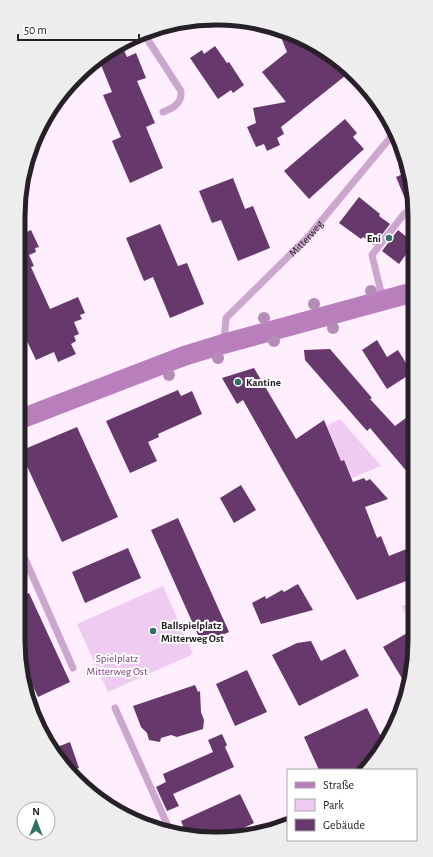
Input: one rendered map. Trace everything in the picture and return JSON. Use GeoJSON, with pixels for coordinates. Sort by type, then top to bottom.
{"type":"FeatureCollection","features":[{"type":"Feature","properties":{"kind":"street"},"geometry":{"type":"LineString","coordinates":[[25,417],[184,356],[408,294]]}},
{"type":"Feature","properties":{"kind":"lane"},"geometry":{"type":"LineString","coordinates":[[147,38],[181,91],[181,97],[177,105],[163,112]]}},
{"type":"Feature","properties":{"kind":"lane","name":"Mitterweg"},"geometry":{"type":"LineString","coordinates":[[223,344],[226,318],[307,238],[390,137]]}},
{"type":"Feature","properties":{"kind":"lane"},"geometry":{"type":"LineString","coordinates":[[383,300],[372,255],[404,214],[408,212]]}},
{"type":"Feature","properties":{"kind":"lane"},"geometry":{"type":"LineString","coordinates":[[25,559],[73,668]]}},
{"type":"Feature","properties":{"kind":"lane"},"geometry":{"type":"LineString","coordinates":[[115,708],[167,825]]}},
{"type":"Feature","properties":{"kind":"green space"},"geometry":{"type":"Polygon","coordinates":[[[340,419],[381,466],[352,478],[344,460],[341,461],[327,426],[340,419]]]}},
{"type":"Feature","properties":{"kind":"green space","name":"Spielplatz Mitterweg Ost"},"geometry":{"type":"Polygon","coordinates":[[[163,586],[193,654],[108,692],[77,624],[163,586]]]}},
{"type":"Feature","properties":{"kind":"green space"},"geometry":{"type":"Polygon","coordinates":[[[408,604],[408,618],[401,606],[408,604]]]}},
{"type":"Feature","properties":{"kind":"building"},"geometry":{"type":"Polygon","coordinates":[[[281,36],[323,57],[346,75],[281,127],[284,134],[277,138],[280,145],[267,151],[264,144],[256,147],[247,127],[256,123],[253,108],[286,102],[262,72],[287,52],[281,36]]]}},
{"type":"Feature","properties":{"kind":"building"},"geometry":{"type":"Polygon","coordinates":[[[215,46],[227,63],[229,62],[244,85],[233,93],[231,90],[218,99],[190,58],[202,50],[204,54],[215,46]]]}},
{"type":"Feature","properties":{"kind":"building"},"geometry":{"type":"Polygon","coordinates":[[[124,50],[127,57],[136,53],[146,78],[137,81],[155,123],[146,127],[163,168],[130,183],[112,141],[121,137],[103,95],[112,92],[101,64],[124,50]]]}},
{"type":"Feature","properties":{"kind":"building"},"geometry":{"type":"Polygon","coordinates":[[[345,119],[357,133],[353,137],[364,149],[309,199],[284,171],[345,119]]]}},
{"type":"Feature","properties":{"kind":"building"},"geometry":{"type":"Polygon","coordinates":[[[403,174],[408,206],[396,177],[403,174]]]}},
{"type":"Feature","properties":{"kind":"building"},"geometry":{"type":"Polygon","coordinates":[[[233,178],[245,209],[253,206],[270,248],[238,261],[221,220],[212,223],[199,191],[233,178]]]}},
{"type":"Feature","properties":{"kind":"building"},"geometry":{"type":"Polygon","coordinates":[[[359,197],[390,224],[374,245],[363,237],[361,239],[339,223],[359,197]]]}},
{"type":"Feature","properties":{"kind":"building"},"geometry":{"type":"Polygon","coordinates":[[[160,224],[178,266],[187,263],[204,304],[170,318],[153,277],[144,281],[126,238],[160,224]]]}},
{"type":"Feature","properties":{"kind":"building"},"geometry":{"type":"Polygon","coordinates":[[[31,230],[39,247],[35,248],[36,252],[29,255],[34,266],[31,267],[50,309],[78,297],[85,313],[80,315],[82,319],[74,322],[79,334],[74,336],[76,341],[71,344],[76,354],[58,362],[54,352],[36,360],[25,337],[25,233],[31,230]]]}},
{"type":"Feature","properties":{"kind":"building"},"geometry":{"type":"Polygon","coordinates":[[[398,230],[408,238],[408,252],[399,264],[382,251],[398,230]]]}},
{"type":"Feature","properties":{"kind":"building"},"geometry":{"type":"Polygon","coordinates":[[[377,340],[387,357],[398,350],[408,366],[408,376],[387,389],[362,350],[377,340]]]}},
{"type":"Feature","properties":{"kind":"building"},"geometry":{"type":"Polygon","coordinates":[[[330,349],[372,398],[370,399],[395,426],[408,416],[408,473],[370,428],[367,431],[305,360],[304,350],[330,349]]]}},
{"type":"Feature","properties":{"kind":"building"},"geometry":{"type":"Polygon","coordinates":[[[254,368],[296,439],[324,420],[341,461],[344,460],[353,482],[364,478],[366,481],[370,479],[388,499],[365,507],[377,538],[381,536],[389,556],[408,548],[408,580],[357,600],[243,400],[237,404],[222,378],[254,368]]]}},
{"type":"Feature","properties":{"kind":"building"},"geometry":{"type":"Polygon","coordinates":[[[178,390],[181,396],[192,391],[202,414],[158,434],[159,437],[148,442],[157,461],[130,473],[106,421],[178,390]]]}},
{"type":"Feature","properties":{"kind":"building"},"geometry":{"type":"Polygon","coordinates":[[[77,427],[118,517],[62,542],[25,462],[25,449],[77,427]]]}},
{"type":"Feature","properties":{"kind":"building"},"geometry":{"type":"Polygon","coordinates":[[[241,485],[256,510],[234,523],[220,498],[241,485]]]}},
{"type":"Feature","properties":{"kind":"building"},"geometry":{"type":"Polygon","coordinates":[[[178,518],[229,632],[202,644],[151,530],[178,518]]]}},
{"type":"Feature","properties":{"kind":"building"},"geometry":{"type":"Polygon","coordinates":[[[128,548],[141,578],[85,603],[72,572],[128,548]]]}},
{"type":"Feature","properties":{"kind":"building"},"geometry":{"type":"Polygon","coordinates":[[[298,584],[313,610],[261,624],[252,603],[265,596],[266,599],[282,590],[284,592],[298,584]]]}},
{"type":"Feature","properties":{"kind":"building"},"geometry":{"type":"Polygon","coordinates":[[[29,593],[70,682],[38,697],[29,678],[25,653],[25,595],[29,593]]]}},
{"type":"Feature","properties":{"kind":"building"},"geometry":{"type":"Polygon","coordinates":[[[408,633],[408,653],[403,681],[383,647],[408,633]]]}},
{"type":"Feature","properties":{"kind":"building"},"geometry":{"type":"Polygon","coordinates":[[[311,641],[321,661],[345,649],[359,676],[299,706],[272,655],[297,643],[311,641]]]}},
{"type":"Feature","properties":{"kind":"building"},"geometry":{"type":"Polygon","coordinates":[[[247,670],[267,712],[235,726],[216,684],[247,670]]]}},
{"type":"Feature","properties":{"kind":"building"},"geometry":{"type":"Polygon","coordinates":[[[195,685],[198,692],[200,691],[201,712],[204,720],[203,729],[177,737],[171,735],[161,738],[160,742],[149,740],[147,733],[141,727],[133,706],[195,685]]]}},
{"type":"Feature","properties":{"kind":"building"},"geometry":{"type":"Polygon","coordinates":[[[367,708],[381,737],[376,747],[358,769],[319,769],[304,737],[367,708]]]}},
{"type":"Feature","properties":{"kind":"building"},"geometry":{"type":"Polygon","coordinates":[[[222,734],[227,745],[225,747],[234,767],[173,794],[179,806],[167,811],[156,787],[166,782],[163,774],[213,752],[208,740],[222,734]]]}},
{"type":"Feature","properties":{"kind":"building"},"geometry":{"type":"Polygon","coordinates":[[[70,742],[79,768],[75,769],[57,747],[70,742]]]}},
{"type":"Feature","properties":{"kind":"building"},"geometry":{"type":"Polygon","coordinates":[[[240,794],[254,823],[239,830],[204,832],[184,829],[181,821],[240,794]]]}},
{"type":"Feature","properties":{"kind":"place","name":"Eni"},"geometry":{"type":"Point","coordinates":[389,238]}},
{"type":"Feature","properties":{"kind":"place","name":"Kantine"},"geometry":{"type":"Point","coordinates":[238,382]}},
{"type":"Feature","properties":{"kind":"place","name":"Ballspielplatz Mitterweg Ost"},"geometry":{"type":"Point","coordinates":[153,631]}}]}
